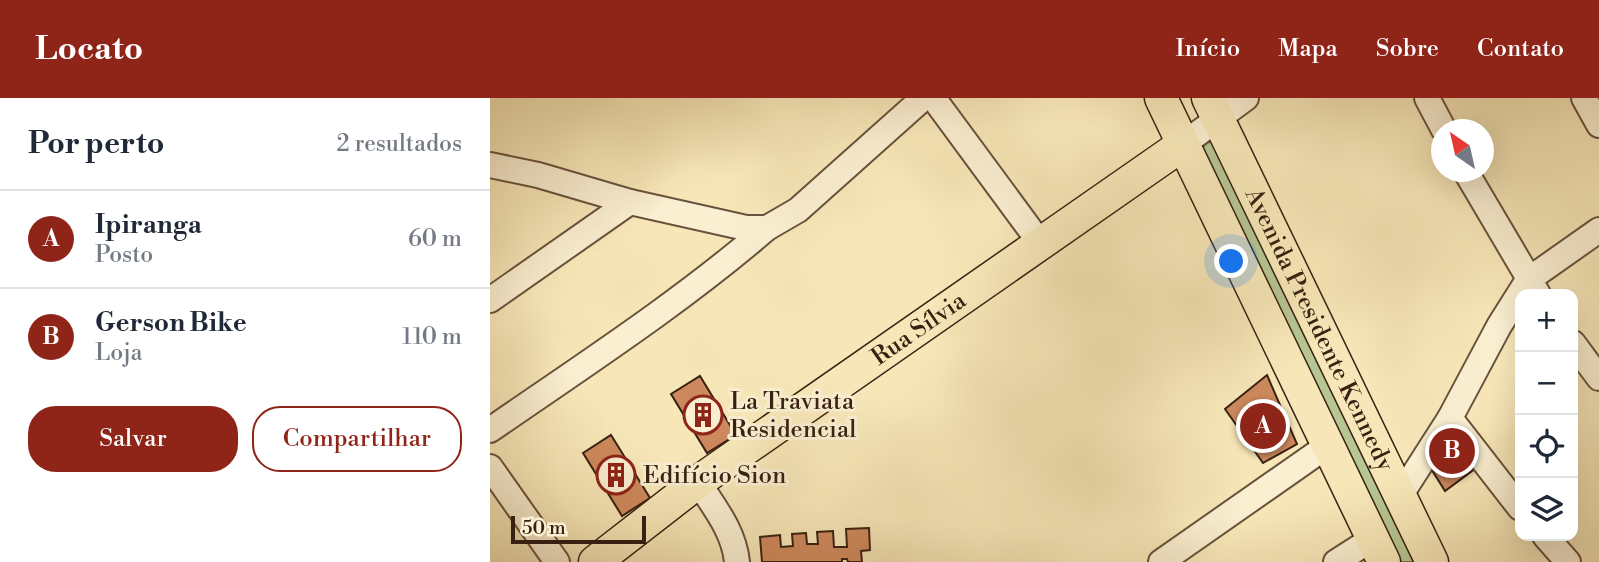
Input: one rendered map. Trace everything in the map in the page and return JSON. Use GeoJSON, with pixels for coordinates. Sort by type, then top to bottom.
{"type":"FeatureCollection","features":[{"type":"Feature","properties":{"kind":"main road","name":"Avenida Presidente Kennedy"},"geometry":{"type":"LineString","coordinates":[[1161,98],[1378,551]]}},
{"type":"Feature","properties":{"kind":"main road","name":"Avenida Presidente Kennedy"},"geometry":{"type":"LineString","coordinates":[[1209,105],[1432,562]]}},
{"type":"Feature","properties":{"kind":"main road"},"geometry":{"type":"LineString","coordinates":[[1182,145],[1209,105]]}},
{"type":"Feature","properties":{"kind":"main road","name":"Rua Sílvia"},"geometry":{"type":"LineString","coordinates":[[595,562],[698,482],[1182,145]]}},
{"type":"Feature","properties":{"kind":"street"},"geometry":{"type":"LineString","coordinates":[[1209,105],[1246,98]]}},
{"type":"Feature","properties":{"kind":"street"},"geometry":{"type":"LineString","coordinates":[[1427,98],[1438,119]]}},
{"type":"Feature","properties":{"kind":"street"},"geometry":{"type":"LineString","coordinates":[[1584,98],[1599,125]]}},
{"type":"Feature","properties":{"kind":"street"},"geometry":{"type":"LineString","coordinates":[[490,430],[664,309],[767,229],[798,210],[929,100],[1041,244]]}},
{"type":"Feature","properties":{"kind":"street"},"geometry":{"type":"LineString","coordinates":[[490,165],[538,175],[630,202],[746,228],[767,229]]}},
{"type":"Feature","properties":{"kind":"street"},"geometry":{"type":"LineString","coordinates":[[1472,182],[1533,287]]}},
{"type":"Feature","properties":{"kind":"street"},"geometry":{"type":"LineString","coordinates":[[490,300],[630,202]]}},
{"type":"Feature","properties":{"kind":"street"},"geometry":{"type":"LineString","coordinates":[[1401,496],[1450,418],[1499,326],[1533,287],[1599,230]]}},
{"type":"Feature","properties":{"kind":"street"},"geometry":{"type":"LineString","coordinates":[[1578,350],[1599,378]]}},
{"type":"Feature","properties":{"kind":"street"},"geometry":{"type":"LineString","coordinates":[[1450,418],[1515,502]]}},
{"type":"Feature","properties":{"kind":"street"},"geometry":{"type":"LineString","coordinates":[[1161,562],[1327,446]]}},
{"type":"Feature","properties":{"kind":"street"},"geometry":{"type":"LineString","coordinates":[[490,467],[557,562]]}},
{"type":"Feature","properties":{"kind":"street"},"geometry":{"type":"LineString","coordinates":[[698,482],[729,530],[736,549],[737,562]]}},
{"type":"Feature","properties":{"kind":"street"},"geometry":{"type":"LineString","coordinates":[[1549,541],[1568,562]]}},
{"type":"Feature","properties":{"kind":"street"},"geometry":{"type":"LineString","coordinates":[[1336,562],[1378,551]]}},
{"type":"Feature","properties":{"kind":"green space"},"geometry":{"type":"Polygon","coordinates":[[[1214,141],[1418,562],[1398,562],[1202,148],[1214,141]]]}},
{"type":"Feature","properties":{"kind":"building"},"geometry":{"type":"Polygon","coordinates":[[[1267,375],[1297,444],[1263,463],[1225,409],[1267,375]]]}},
{"type":"Feature","properties":{"kind":"building","name":"La Traviata Residencial"},"geometry":{"type":"Polygon","coordinates":[[[700,376],[736,435],[707,453],[671,394],[700,376]]]}},
{"type":"Feature","properties":{"kind":"building","name":"Edifício Sion"},"geometry":{"type":"Polygon","coordinates":[[[611,435],[650,498],[622,516],[583,453],[611,435]]]}},
{"type":"Feature","properties":{"kind":"building"},"geometry":{"type":"Polygon","coordinates":[[[1451,436],[1476,468],[1445,491],[1430,467],[1451,436]]]}},
{"type":"Feature","properties":{"kind":"building"},"geometry":{"type":"Polygon","coordinates":[[[869,528],[870,550],[861,551],[862,562],[842,559],[842,562],[762,562],[760,537],[780,535],[781,547],[793,546],[792,534],[806,533],[807,544],[818,544],[817,532],[833,531],[834,547],[847,547],[846,529],[869,528]]]}},
{"type":"Feature","properties":{"kind":"place","name":"La Traviata Residencial"},"geometry":{"type":"Point","coordinates":[703,415]}},
{"type":"Feature","properties":{"kind":"place","name":"Ipiranga"},"geometry":{"type":"Point","coordinates":[1263,426]}},
{"type":"Feature","properties":{"kind":"place","name":"Gerson Bike"},"geometry":{"type":"Point","coordinates":[1452,451]}},
{"type":"Feature","properties":{"kind":"place","name":"Edifício Sion"},"geometry":{"type":"Point","coordinates":[616,475]}}]}
